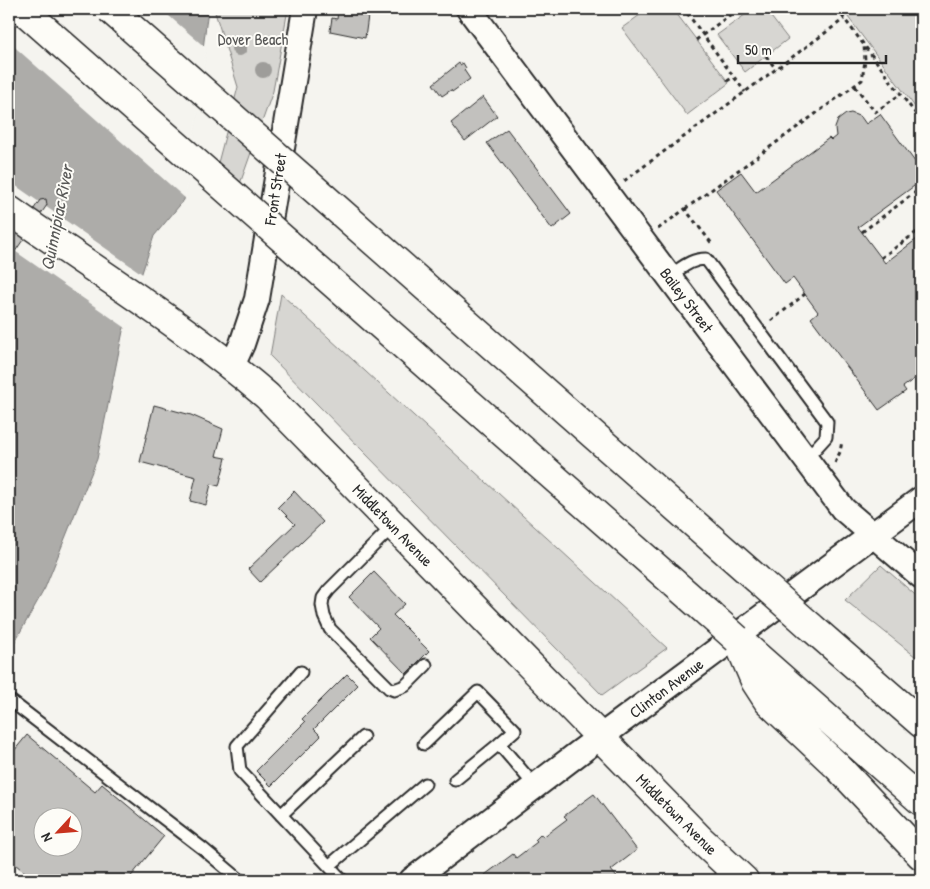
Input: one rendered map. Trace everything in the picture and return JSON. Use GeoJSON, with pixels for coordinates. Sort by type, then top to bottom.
{"type":"FeatureCollection","features":[{"type":"Feature","properties":{"kind":"main road"},"geometry":{"type":"LineString","coordinates":[[22,9],[708,613],[737,639],[756,665],[921,801]]}},
{"type":"Feature","properties":{"kind":"main road"},"geometry":{"type":"LineString","coordinates":[[110,9],[921,723]]}},
{"type":"Feature","properties":{"kind":"main road","name":"Middletown Avenue"},"geometry":{"type":"LineString","coordinates":[[9,210],[192,336],[232,366],[267,396],[700,839],[744,880]]}},
{"type":"Feature","properties":{"kind":"main road"},"geometry":{"type":"LineString","coordinates":[[756,665],[761,691],[768,701],[837,766],[921,855]]}},
{"type":"Feature","properties":{"kind":"street","name":"Front Street"},"geometry":{"type":"LineString","coordinates":[[232,366],[242,344],[257,299],[305,9]]}},
{"type":"Feature","properties":{"kind":"street","name":"Bailey Street"},"geometry":{"type":"LineString","coordinates":[[469,9],[843,509],[854,521],[873,534],[921,576]]}},
{"type":"Feature","properties":{"kind":"street","name":"Clinton Avenue"},"geometry":{"type":"LineString","coordinates":[[412,880],[600,737],[921,498]]}},
{"type":"Feature","properties":{"kind":"lane"},"geometry":{"type":"LineString","coordinates":[[669,276],[695,259],[706,259],[816,406],[827,422],[826,437],[805,460]]}},
{"type":"Feature","properties":{"kind":"lane"},"geometry":{"type":"LineString","coordinates":[[394,525],[329,590],[323,598],[324,616],[330,629],[388,688],[394,690],[405,686],[426,665]]}},
{"type":"Feature","properties":{"kind":"lane"},"geometry":{"type":"LineString","coordinates":[[301,672],[237,746],[240,771],[342,880]]}},
{"type":"Feature","properties":{"kind":"lane"},"geometry":{"type":"LineString","coordinates":[[424,744],[478,692],[516,730],[455,780]]}},
{"type":"Feature","properties":{"kind":"lane"},"geometry":{"type":"LineString","coordinates":[[9,704],[12,702],[202,848],[240,880]]}},
{"type":"Feature","properties":{"kind":"lane"},"geometry":{"type":"LineString","coordinates":[[280,815],[363,737]]}},
{"type":"Feature","properties":{"kind":"lane"},"geometry":{"type":"LineString","coordinates":[[499,744],[535,786]]}},
{"type":"Feature","properties":{"kind":"lane"},"geometry":{"type":"LineString","coordinates":[[329,866],[425,784]]}},
{"type":"Feature","properties":{"kind":"path"},"geometry":{"type":"LineString","coordinates":[[696,40],[738,9]]}},
{"type":"Feature","properties":{"kind":"path"},"geometry":{"type":"LineString","coordinates":[[837,9],[921,121]]}},
{"type":"Feature","properties":{"kind":"path"},"geometry":{"type":"LineString","coordinates":[[688,13],[745,92]]}},
{"type":"Feature","properties":{"kind":"path"},"geometry":{"type":"LineString","coordinates":[[624,182],[844,19]]}},
{"type":"Feature","properties":{"kind":"path"},"geometry":{"type":"LineString","coordinates":[[685,209],[862,80],[864,72],[864,45]]}},
{"type":"Feature","properties":{"kind":"path"},"geometry":{"type":"LineString","coordinates":[[766,56],[776,70]]}},
{"type":"Feature","properties":{"kind":"path"},"geometry":{"type":"LineString","coordinates":[[727,81],[734,77]]}},
{"type":"Feature","properties":{"kind":"path"},"geometry":{"type":"LineString","coordinates":[[855,85],[875,112],[900,94]]}},
{"type":"Feature","properties":{"kind":"path"},"geometry":{"type":"LineString","coordinates":[[862,232],[921,188]]}},
{"type":"Feature","properties":{"kind":"path"},"geometry":{"type":"LineString","coordinates":[[882,258],[921,229]]}},
{"type":"Feature","properties":{"kind":"path"},"geometry":{"type":"LineString","coordinates":[[770,321],[805,294]]}},
{"type":"Feature","properties":{"kind":"green space","name":"Dover Beach"},"geometry":{"type":"Polygon","coordinates":[[[214,9],[288,9],[273,91],[236,195],[214,178],[238,87],[214,9]]]}},
{"type":"Feature","properties":{"kind":"green space"},"geometry":{"type":"Polygon","coordinates":[[[648,9],[673,9],[729,83],[687,115],[622,28],[648,9]]]}},
{"type":"Feature","properties":{"kind":"green space"},"geometry":{"type":"Polygon","coordinates":[[[753,9],[765,9],[788,39],[745,72],[717,35],[753,9]]]}},
{"type":"Feature","properties":{"kind":"green space"},"geometry":{"type":"Polygon","coordinates":[[[842,9],[921,9],[921,115],[842,9]]]}},
{"type":"Feature","properties":{"kind":"green space"},"geometry":{"type":"Polygon","coordinates":[[[281,294],[667,648],[602,695],[270,356],[281,294]]]}},
{"type":"Feature","properties":{"kind":"green space"},"geometry":{"type":"Polygon","coordinates":[[[881,565],[921,600],[921,661],[845,600],[881,565]]]}},
{"type":"Feature","properties":{"kind":"water","name":"Quinnipiac River"},"geometry":{"type":"Polygon","coordinates":[[[9,9],[208,9],[184,200],[154,236],[123,331],[97,459],[45,588],[9,652],[9,9]]]}},
{"type":"Feature","properties":{"kind":"pier"},"geometry":{"type":"Polygon","coordinates":[[[9,9],[161,9],[206,48],[186,199],[9,42],[9,9]]]}},
{"type":"Feature","properties":{"kind":"pier"},"geometry":{"type":"Polygon","coordinates":[[[9,181],[144,275],[126,328],[9,247],[9,181]]]}},
{"type":"Feature","properties":{"kind":"building"},"geometry":{"type":"Polygon","coordinates":[[[338,11],[368,16],[365,38],[330,31],[332,18],[337,19],[338,11]]]}},
{"type":"Feature","properties":{"kind":"building"},"geometry":{"type":"Polygon","coordinates":[[[459,63],[460,65],[463,63],[466,68],[464,70],[470,79],[452,92],[451,90],[442,96],[433,84],[459,63]]]}},
{"type":"Feature","properties":{"kind":"building"},"geometry":{"type":"Polygon","coordinates":[[[483,97],[497,116],[465,141],[451,123],[483,97]]]}},
{"type":"Feature","properties":{"kind":"building"},"geometry":{"type":"Polygon","coordinates":[[[851,113],[861,117],[866,124],[880,114],[921,170],[921,181],[858,227],[885,263],[921,236],[921,374],[903,387],[906,391],[879,410],[811,318],[818,312],[793,278],[785,284],[716,190],[741,172],[756,192],[829,138],[831,140],[836,136],[835,128],[838,120],[851,113]]]}},
{"type":"Feature","properties":{"kind":"building"},"geometry":{"type":"Polygon","coordinates":[[[507,129],[571,214],[552,229],[487,143],[507,129]]]}},
{"type":"Feature","properties":{"kind":"building"},"geometry":{"type":"Polygon","coordinates":[[[46,199],[47,205],[14,253],[9,255],[9,245],[40,200],[46,199]]]}},
{"type":"Feature","properties":{"kind":"building"},"geometry":{"type":"Polygon","coordinates":[[[154,405],[191,415],[223,429],[216,456],[226,458],[219,486],[211,484],[206,505],[190,501],[196,477],[140,462],[154,405]]]}},
{"type":"Feature","properties":{"kind":"building"},"geometry":{"type":"Polygon","coordinates":[[[294,491],[323,522],[260,582],[248,569],[295,524],[278,507],[294,491]]]}},
{"type":"Feature","properties":{"kind":"building"},"geometry":{"type":"Polygon","coordinates":[[[374,572],[405,604],[393,615],[429,651],[406,674],[370,637],[379,628],[349,597],[374,572]]]}},
{"type":"Feature","properties":{"kind":"building"},"geometry":{"type":"Polygon","coordinates":[[[347,674],[358,685],[314,729],[321,736],[271,786],[256,771],[305,722],[302,719],[347,674]]]}},
{"type":"Feature","properties":{"kind":"building"},"geometry":{"type":"Polygon","coordinates":[[[27,735],[95,792],[102,784],[164,836],[128,880],[34,880],[9,859],[9,757],[27,735]]]}},
{"type":"Feature","properties":{"kind":"building"},"geometry":{"type":"Polygon","coordinates":[[[594,794],[637,850],[611,870],[619,880],[478,880],[513,854],[516,858],[537,842],[535,840],[541,834],[543,837],[567,819],[564,816],[594,794]]]}}]}
